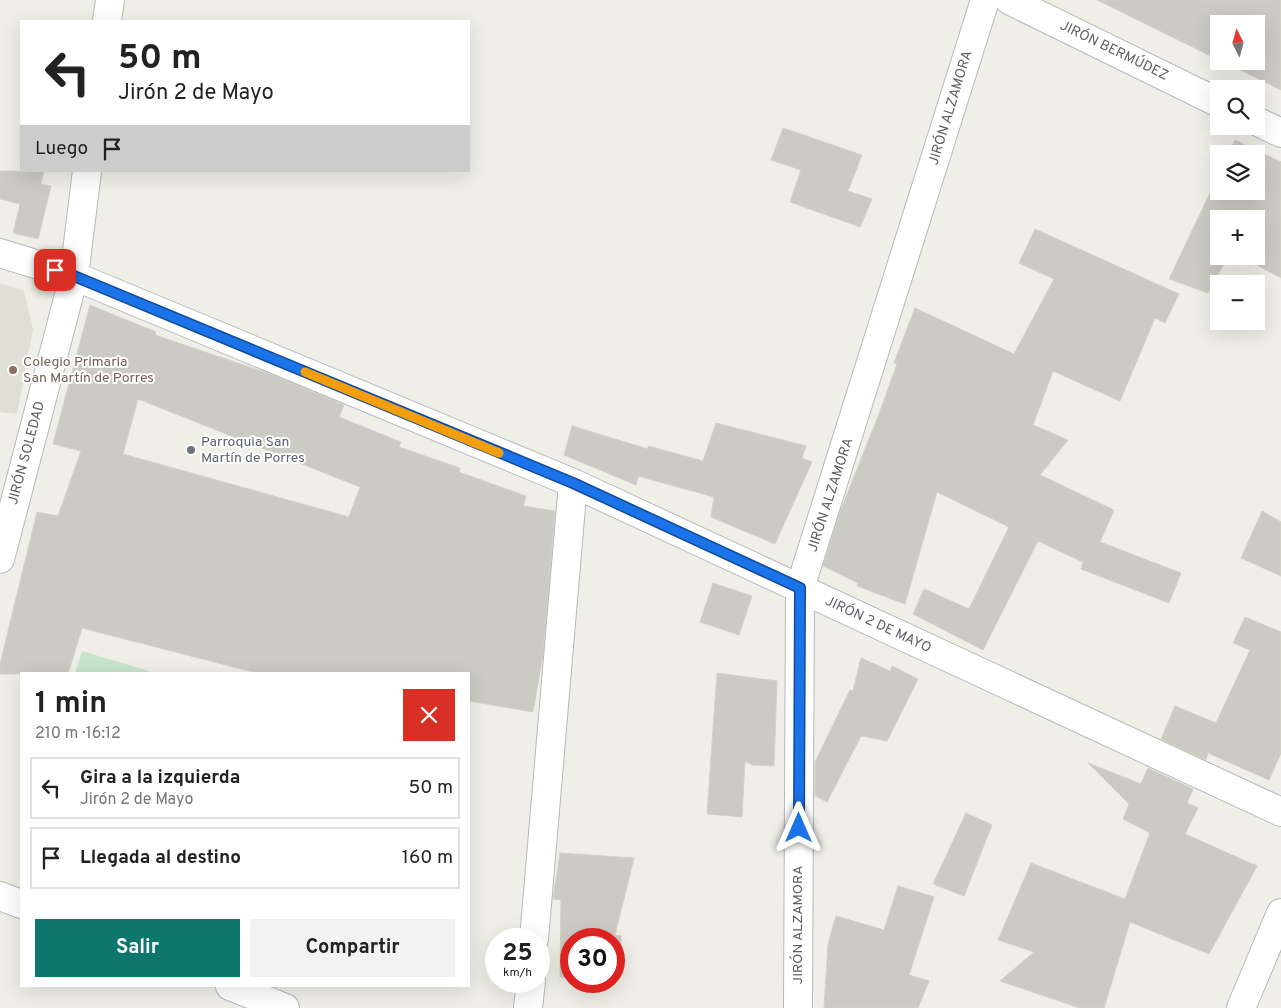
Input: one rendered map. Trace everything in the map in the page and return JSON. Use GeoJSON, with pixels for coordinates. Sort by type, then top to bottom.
{"type":"FeatureCollection","features":[{"type":"Feature","properties":{"kind":"street"},"geometry":{"type":"LineString","coordinates":[[107,20],[110,0]]}},
{"type":"Feature","properties":{"kind":"street","name":"JIRÓN ALZAMORA"},"geometry":{"type":"LineString","coordinates":[[798,1008],[800,588],[985,0]]}},
{"type":"Feature","properties":{"kind":"street","name":"JIRÓN BERMÚDEZ"},"geometry":{"type":"LineString","coordinates":[[1009,0],[1210,99]]}},
{"type":"Feature","properties":{"kind":"street"},"geometry":{"type":"LineString","coordinates":[[1265,125],[1281,133]]}},
{"type":"Feature","properties":{"kind":"street","name":"JIRÓN SOLEDAD"},"geometry":{"type":"LineString","coordinates":[[0,559],[74,276],[87,172]]}},
{"type":"Feature","properties":{"kind":"street","name":"JIRÓN 2 DE MAYO"},"geometry":{"type":"LineString","coordinates":[[0,253],[74,276],[573,483],[1281,812]]}},
{"type":"Feature","properties":{"kind":"street"},"geometry":{"type":"LineString","coordinates":[[535,928],[573,483]]}},
{"type":"Feature","properties":{"kind":"street"},"geometry":{"type":"LineString","coordinates":[[0,896],[20,904]]}},
{"type":"Feature","properties":{"kind":"street"},"geometry":{"type":"LineString","coordinates":[[1241,1008],[1281,912]]}},
{"type":"Feature","properties":{"kind":"street"},"geometry":{"type":"LineString","coordinates":[[232,987],[285,1008]]}},
{"type":"Feature","properties":{"kind":"street"},"geometry":{"type":"LineString","coordinates":[[528,1008],[529,993]]}},
{"type":"Feature","properties":{"kind":"shaded area","name":"Colegio Primaria San Martín de Porres"},"geometry":{"type":"Polygon","coordinates":[[[0,283],[24,291],[33,329],[17,414],[0,412],[0,283]]]}},
{"type":"Feature","properties":{"kind":"green space"},"geometry":{"type":"Polygon","coordinates":[[[82,651],[152,672],[76,672],[82,651]]]}},
{"type":"Feature","properties":{"kind":"building"},"geometry":{"type":"Polygon","coordinates":[[[1097,0],[1281,0],[1281,90],[1265,82],[1265,80],[1261,80],[1240,70],[1265,70],[1265,15],[1210,15],[1210,56],[1097,0]]]}},
{"type":"Feature","properties":{"kind":"building"},"geometry":{"type":"Polygon","coordinates":[[[783,128],[862,155],[848,191],[872,199],[860,227],[790,202],[801,170],[771,160],[783,128]]]}},
{"type":"Feature","properties":{"kind":"building"},"geometry":{"type":"Polygon","coordinates":[[[1235,140],[1245,145],[1232,145],[1235,140]]]}},
{"type":"Feature","properties":{"kind":"building"},"geometry":{"type":"Polygon","coordinates":[[[1265,154],[1281,162],[1281,278],[1257,265],[1265,265],[1265,210],[1210,210],[1210,265],[1223,265],[1218,275],[1210,275],[1210,289],[1208,293],[1169,279],[1210,193],[1210,200],[1265,200],[1265,154]]]}},
{"type":"Feature","properties":{"kind":"building"},"geometry":{"type":"Polygon","coordinates":[[[0,171],[44,172],[41,184],[51,186],[38,239],[13,233],[20,204],[0,199],[0,171]]]}},
{"type":"Feature","properties":{"kind":"building"},"geometry":{"type":"Polygon","coordinates":[[[1035,229],[1179,294],[1165,323],[1155,318],[1120,401],[1053,371],[1033,425],[1068,440],[1040,475],[1114,510],[1100,542],[1181,573],[1169,603],[1081,569],[1083,562],[1038,541],[983,650],[913,614],[924,589],[969,609],[1009,527],[937,492],[905,604],[857,586],[858,583],[823,566],[840,512],[879,414],[897,364],[894,363],[915,308],[1014,354],[1054,279],[1019,263],[1035,229]]]}},
{"type":"Feature","properties":{"kind":"building"},"geometry":{"type":"Polygon","coordinates":[[[90,305],[156,332],[155,335],[270,374],[344,405],[339,417],[401,442],[399,447],[460,468],[459,472],[526,496],[523,506],[555,511],[543,655],[533,712],[470,701],[470,672],[253,672],[82,628],[69,672],[0,674],[0,664],[37,512],[58,516],[81,451],[53,444],[90,305]],[[138,399],[123,454],[349,517],[360,487],[138,399]]]}},
{"type":"Feature","properties":{"kind":"building"},"geometry":{"type":"Polygon","coordinates":[[[716,423],[806,446],[802,458],[812,462],[775,544],[711,517],[714,497],[638,476],[636,485],[564,455],[572,426],[648,449],[648,446],[703,461],[716,423]]]}},
{"type":"Feature","properties":{"kind":"building"},"geometry":{"type":"Polygon","coordinates":[[[1262,511],[1281,522],[1281,576],[1241,558],[1262,511]]]}},
{"type":"Feature","properties":{"kind":"building"},"geometry":{"type":"Polygon","coordinates":[[[713,583],[752,596],[739,635],[700,622],[713,583]]]}},
{"type":"Feature","properties":{"kind":"building"},"geometry":{"type":"Polygon","coordinates":[[[1245,617],[1281,632],[1281,753],[1269,780],[1208,753],[1206,760],[1161,739],[1175,706],[1216,723],[1250,650],[1233,643],[1245,617]]]}},
{"type":"Feature","properties":{"kind":"building"},"geometry":{"type":"Polygon","coordinates":[[[861,658],[890,671],[892,666],[918,679],[887,741],[861,736],[827,802],[815,796],[815,762],[850,690],[853,691],[861,658]]]}},
{"type":"Feature","properties":{"kind":"building"},"geometry":{"type":"Polygon","coordinates":[[[717,673],[777,681],[774,766],[752,765],[745,761],[742,817],[707,814],[717,673]]]}},
{"type":"Feature","properties":{"kind":"building"},"geometry":{"type":"Polygon","coordinates":[[[1088,763],[1141,784],[1148,768],[1193,789],[1187,803],[1198,808],[1185,834],[1257,866],[1209,954],[1130,922],[1104,1008],[1080,1008],[1000,981],[1034,952],[998,940],[1031,863],[1125,899],[1150,833],[1123,819],[1129,804],[1088,763]]]}},
{"type":"Feature","properties":{"kind":"building"},"geometry":{"type":"Polygon","coordinates":[[[966,813],[992,825],[964,896],[933,884],[966,813]]]}},
{"type":"Feature","properties":{"kind":"building"},"geometry":{"type":"Polygon","coordinates":[[[560,853],[634,858],[617,928],[561,928],[561,900],[553,899],[560,853]]]}},
{"type":"Feature","properties":{"kind":"building"},"geometry":{"type":"Polygon","coordinates":[[[898,886],[934,897],[909,975],[929,981],[918,1008],[824,1008],[828,944],[836,916],[884,930],[898,886]]]}},
{"type":"Feature","properties":{"kind":"slow traffic"},"geometry":{"type":"LineString","coordinates":[[305,372],[499,453]]}},
{"type":"Feature","properties":{"kind":"place","name":"Colegio Primaria San Martín de Porres"},"geometry":{"type":"Point","coordinates":[13,370]}},
{"type":"Feature","properties":{"kind":"place","name":"Parroquia San Martín de Porres"},"geometry":{"type":"Point","coordinates":[191,450]}},
{"type":"Feature","properties":{"kind":"route"},"geometry":{"type":"LineString","coordinates":[[55,270],[74,276],[573,483],[800,588],[799,828]]}}]}
